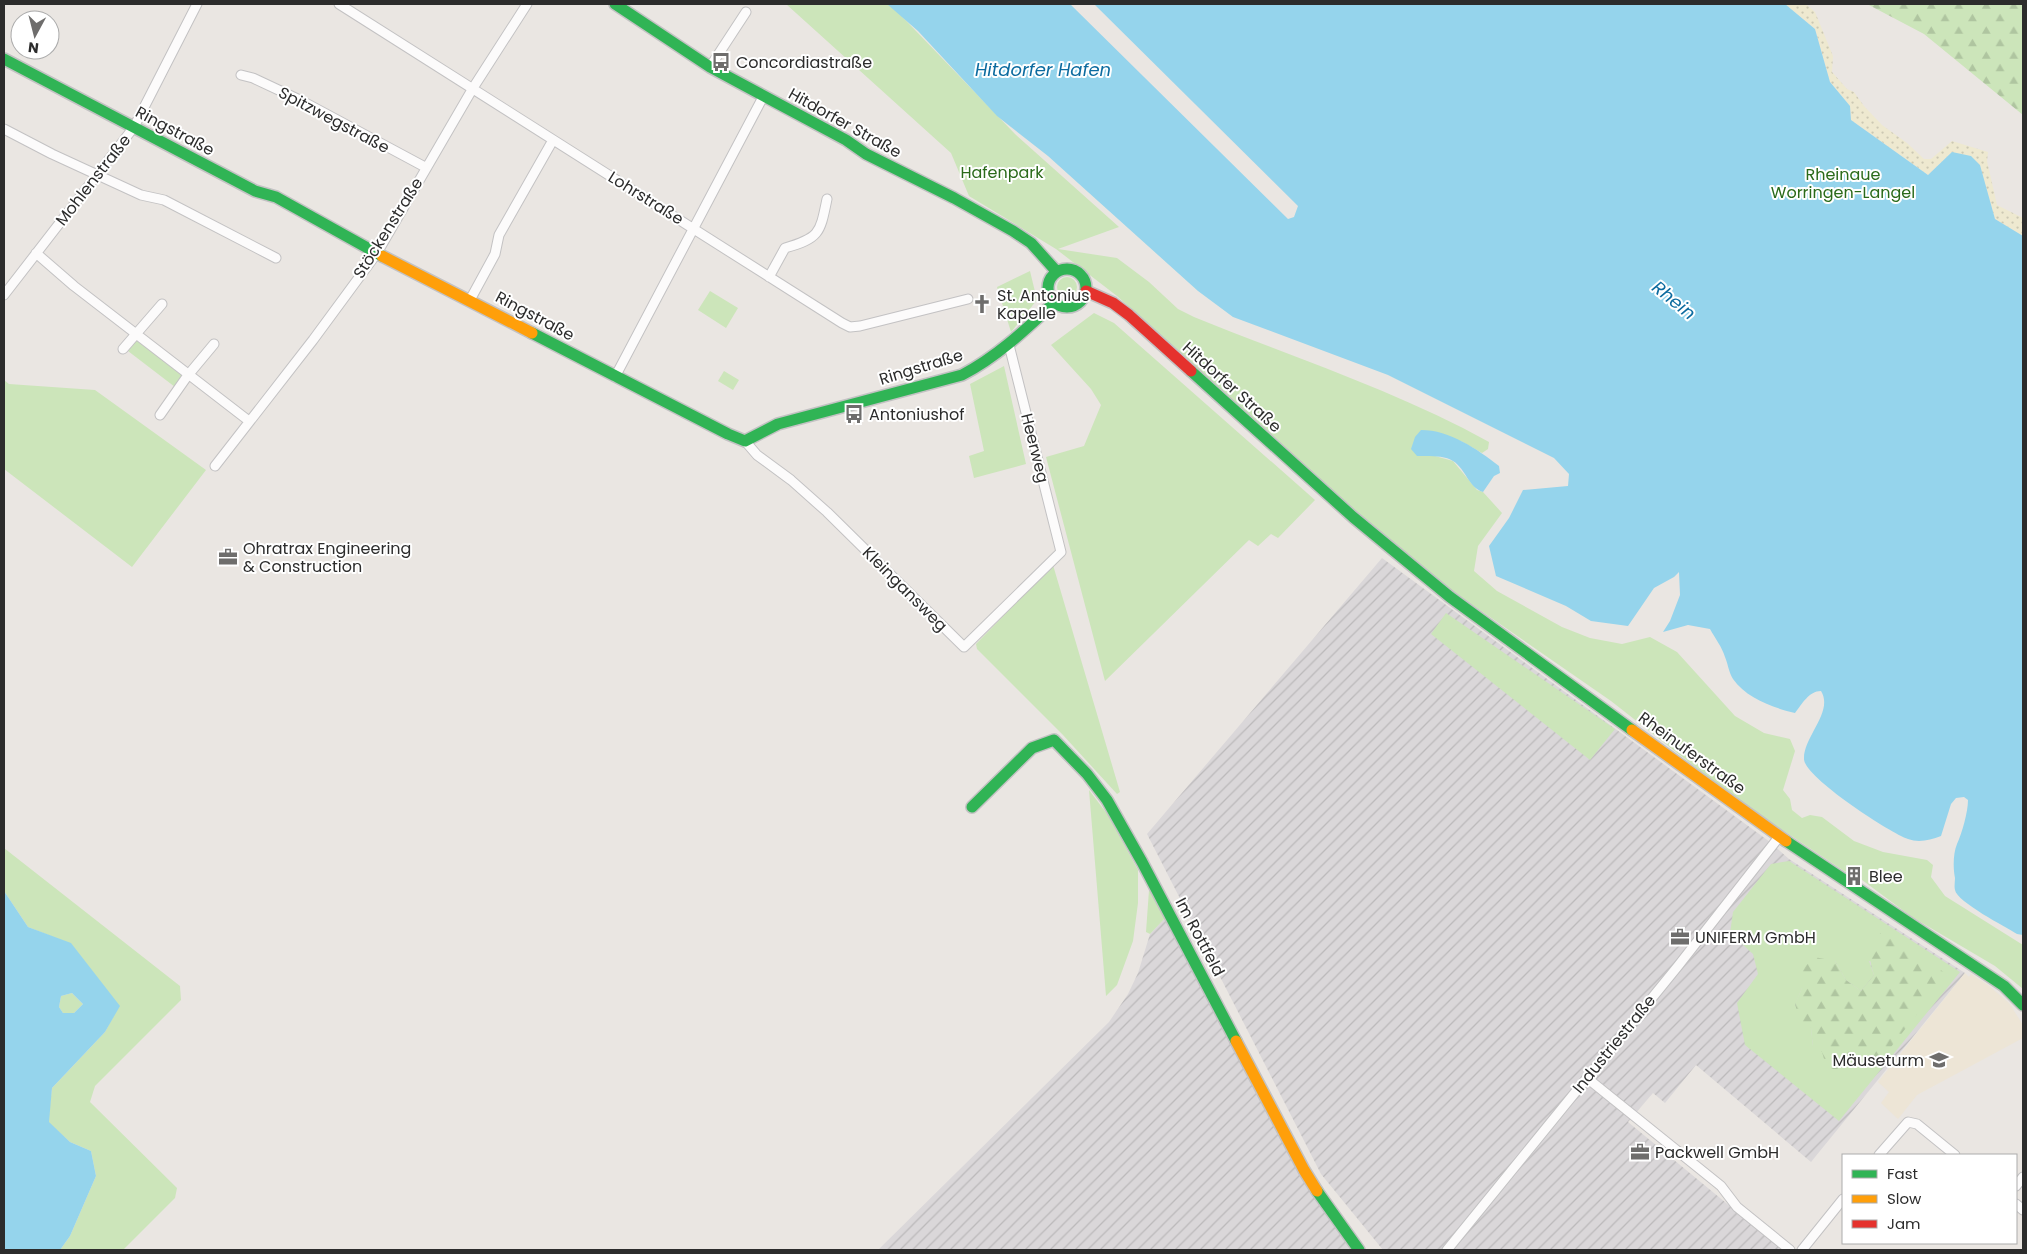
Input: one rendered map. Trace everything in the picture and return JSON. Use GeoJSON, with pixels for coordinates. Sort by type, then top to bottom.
{"type":"FeatureCollection","features":[{"type":"Feature","properties":{"kind":"street","name":"Mohlenstraße"},"geometry":{"type":"LineString","coordinates":[[5,291],[134,127],[197,4]]}},
{"type":"Feature","properties":{"kind":"street","name":"Lohrstraße"},"geometry":{"type":"LineString","coordinates":[[340,4],[694,228],[768,277],[850,326],[882,322],[968,299]]}},
{"type":"Feature","properties":{"kind":"street","name":"Stöckenstraße"},"geometry":{"type":"LineString","coordinates":[[215,466],[313,340],[377,252],[473,88],[527,4]]}},
{"type":"Feature","properties":{"kind":"street","name":"Hitdorfer Straße"},"geometry":{"type":"LineString","coordinates":[[615,4],[710,67],[846,140],[866,154],[954,198],[1013,231],[1031,244],[1057,272]]}},
{"type":"Feature","properties":{"kind":"street"},"geometry":{"type":"LineString","coordinates":[[710,67],[746,12]]}},
{"type":"Feature","properties":{"kind":"street","name":"Ringstraße"},"geometry":{"type":"LineString","coordinates":[[4,58],[255,191],[276,197],[615,377],[745,441],[778,424],[962,374],[985,363],[1009,345],[1055,302]]}},
{"type":"Feature","properties":{"kind":"street","name":"Spitzwegstraße"},"geometry":{"type":"LineString","coordinates":[[241,75],[253,78],[302,102],[425,168]]}},
{"type":"Feature","properties":{"kind":"street"},"geometry":{"type":"LineString","coordinates":[[615,377],[763,97]]}},
{"type":"Feature","properties":{"kind":"street"},"geometry":{"type":"LineString","coordinates":[[4,129],[52,154],[140,195],[164,200],[276,258]]}},
{"type":"Feature","properties":{"kind":"street"},"geometry":{"type":"LineString","coordinates":[[470,300],[495,254],[499,235],[554,140]]}},
{"type":"Feature","properties":{"kind":"street"},"geometry":{"type":"LineString","coordinates":[[768,277],[786,248],[807,242],[815,234],[822,223],[827,200]]}},
{"type":"Feature","properties":{"kind":"street"},"geometry":{"type":"LineString","coordinates":[[36,253],[74,286],[249,421]]}},
{"type":"Feature","properties":{"kind":"street"},"geometry":{"type":"LineString","coordinates":[[1069,268],[1083,276],[1086,283],[1086,291],[1076,304],[1065,306],[1055,302],[1048,290],[1049,284],[1057,272],[1069,268]]}},
{"type":"Feature","properties":{"kind":"street","name":"Hitdorfer Straße"},"geometry":{"type":"LineString","coordinates":[[1086,291],[1113,303],[1129,315],[1350,515]]}},
{"type":"Feature","properties":{"kind":"street"},"geometry":{"type":"LineString","coordinates":[[123,350],[162,304]]}},
{"type":"Feature","properties":{"kind":"street"},"geometry":{"type":"LineString","coordinates":[[160,415],[189,374],[214,344]]}},
{"type":"Feature","properties":{"kind":"street","name":"Heerweg"},"geometry":{"type":"LineString","coordinates":[[1009,345],[1061,552]]}},
{"type":"Feature","properties":{"kind":"street","name":"Kleingansweg"},"geometry":{"type":"LineString","coordinates":[[745,441],[757,455],[791,480],[828,512],[964,647],[1061,552]]}},
{"type":"Feature","properties":{"kind":"street","name":"Rheinuferstraße"},"geometry":{"type":"LineString","coordinates":[[1350,515],[1450,597],[1779,837],[2004,986],[2023,1005]]}},
{"type":"Feature","properties":{"kind":"street","name":"Im Rottfeld"},"geometry":{"type":"LineString","coordinates":[[972,808],[1032,748],[1054,740],[1087,774],[1107,800],[1142,862],[1304,1170],[1324,1202],[1359,1250]]}},
{"type":"Feature","properties":{"kind":"street","name":"Industriestraße"},"geometry":{"type":"LineString","coordinates":[[1447,1250],[1779,837]]}},
{"type":"Feature","properties":{"kind":"street"},"geometry":{"type":"LineString","coordinates":[[1587,1078],[1721,1186],[1736,1207],[1790,1250]]}},
{"type":"Feature","properties":{"kind":"street"},"geometry":{"type":"LineString","coordinates":[[1880,1154],[1908,1122],[1916,1124],[1954,1154]]}},
{"type":"Feature","properties":{"kind":"street"},"geometry":{"type":"LineString","coordinates":[[1802,1250],[1842,1200]]}},
{"type":"Feature","properties":{"kind":"shaded area"},"geometry":{"type":"Polygon","coordinates":[[[1382,558],[1770,842],[1789,859],[1965,973],[1811,1162],[1696,1065],[1665,1103],[1653,1093],[1628,1122],[1783,1250],[1383,1250],[1321,1174],[1147,834],[1382,558]]]}},
{"type":"Feature","properties":{"kind":"shaded area"},"geometry":{"type":"Polygon","coordinates":[[[1167,916],[1354,1250],[878,1250],[1109,1022],[1128,994],[1138,973],[1150,934],[1167,916]]]}},
{"type":"Feature","properties":{"kind":"shaded area","name":"Mäuseturm"},"geometry":{"type":"Polygon","coordinates":[[[1965,973],[1969,977],[1971,974],[1988,985],[2009,1003],[2023,1025],[2023,1038],[1917,1095],[1898,1119],[1881,1103],[1889,1092],[1878,1082],[1965,973]]]}},
{"type":"Feature","properties":{"kind":"green space","name":"Hafenpark"},"geometry":{"type":"Polygon","coordinates":[[[786,4],[890,4],[1015,134],[1119,227],[1058,249],[1117,258],[1149,282],[1178,309],[1194,317],[1344,375],[1418,407],[1489,442],[1488,449],[1482,453],[1461,441],[1417,456],[1435,456],[1453,461],[1477,490],[1483,492],[1502,513],[1478,546],[1474,571],[1497,591],[1562,627],[1590,638],[1622,644],[1650,637],[1677,652],[1735,716],[1764,733],[1790,739],[1795,751],[1783,790],[1790,799],[1792,810],[1802,818],[1810,815],[1822,817],[1854,841],[1883,852],[1927,860],[1933,865],[1931,877],[1945,896],[2023,945],[2023,989],[1995,966],[1912,917],[1854,874],[1844,871],[1736,799],[1611,701],[1448,588],[1362,517],[1117,296],[1056,249],[969,196],[951,153],[786,4]]]}},
{"type":"Feature","properties":{"kind":"green space"},"geometry":{"type":"Polygon","coordinates":[[[1867,4],[2023,4],[2023,115],[1924,34],[1867,4]]]}},
{"type":"Feature","properties":{"kind":"green space"},"geometry":{"type":"Polygon","coordinates":[[[1030,271],[1037,300],[1011,332],[997,287],[1030,271]]]}},
{"type":"Feature","properties":{"kind":"green space"},"geometry":{"type":"Polygon","coordinates":[[[1063,277],[1071,277],[1077,283],[1077,291],[1071,297],[1063,297],[1057,291],[1057,283],[1063,277]]]}},
{"type":"Feature","properties":{"kind":"green space"},"geometry":{"type":"Polygon","coordinates":[[[710,291],[738,308],[726,328],[698,310],[710,291]]]}},
{"type":"Feature","properties":{"kind":"green space"},"geometry":{"type":"Polygon","coordinates":[[[1094,313],[1114,323],[1315,500],[1278,538],[1271,534],[1258,546],[1249,540],[1105,681],[1046,457],[1084,446],[1101,405],[1091,389],[1051,345],[1094,313]]]}},
{"type":"Feature","properties":{"kind":"green space"},"geometry":{"type":"Polygon","coordinates":[[[136,340],[183,376],[175,387],[128,351],[136,340]]]}},
{"type":"Feature","properties":{"kind":"green space"},"geometry":{"type":"Polygon","coordinates":[[[1004,366],[1026,464],[974,478],[969,456],[984,451],[970,384],[1004,366]]]}},
{"type":"Feature","properties":{"kind":"green space"},"geometry":{"type":"Polygon","coordinates":[[[724,371],[739,380],[733,390],[718,381],[724,371]]]}},
{"type":"Feature","properties":{"kind":"green space"},"geometry":{"type":"Polygon","coordinates":[[[4,380],[9,384],[95,390],[206,470],[132,567],[4,469],[4,380]]]}},
{"type":"Feature","properties":{"kind":"green space"},"geometry":{"type":"Polygon","coordinates":[[[1053,565],[1120,792],[1117,794],[1063,735],[977,649],[976,644],[1053,565]]]}},
{"type":"Feature","properties":{"kind":"green space"},"geometry":{"type":"Polygon","coordinates":[[[1446,613],[1615,729],[1590,760],[1431,634],[1446,613]]]}},
{"type":"Feature","properties":{"kind":"green space"},"geometry":{"type":"Polygon","coordinates":[[[1089,790],[1108,815],[1138,870],[1138,903],[1133,941],[1117,985],[1106,996],[1089,790]]]}},
{"type":"Feature","properties":{"kind":"green space"},"geometry":{"type":"Polygon","coordinates":[[[4,848],[180,986],[181,1000],[95,1086],[90,1102],[177,1188],[175,1198],[123,1250],[60,1250],[70,1236],[96,1176],[91,1151],[70,1142],[48,1122],[52,1088],[105,1032],[119,1006],[71,944],[28,927],[4,891],[4,848]]]}},
{"type":"Feature","properties":{"kind":"green space"},"geometry":{"type":"Polygon","coordinates":[[[1789,861],[1960,972],[1839,1121],[1745,1045],[1737,1003],[1758,974],[1753,954],[1730,933],[1733,912],[1771,864],[1789,861]],[[1835,961],[1802,988],[1795,1005],[1811,1028],[1813,1047],[1948,975],[1869,961],[1874,975],[1861,991],[1846,980],[1835,961]]]}},
{"type":"Feature","properties":{"kind":"green space"},"geometry":{"type":"Polygon","coordinates":[[[1149,890],[1167,916],[1150,934],[1146,932],[1149,890]]]}},
{"type":"Feature","properties":{"kind":"green space"},"geometry":{"type":"Polygon","coordinates":[[[1883,930],[1948,975],[1883,1057],[1850,1069],[1827,1069],[1822,1052],[1813,1047],[1811,1028],[1800,1022],[1795,1004],[1802,988],[1801,971],[1814,957],[1835,961],[1846,980],[1861,991],[1874,975],[1870,961],[1872,946],[1883,930]]]}},
{"type":"Feature","properties":{"kind":"green space"},"geometry":{"type":"Polygon","coordinates":[[[72,993],[83,1004],[74,1013],[63,1013],[59,1007],[61,996],[72,993]]]}},
{"type":"Feature","properties":{"kind":"sand"},"geometry":{"type":"Polygon","coordinates":[[[1785,4],[1806,4],[1815,12],[1833,56],[1832,72],[1847,89],[1854,92],[1882,125],[1907,143],[1924,159],[1931,159],[1952,141],[1988,152],[1987,161],[1997,205],[2023,218],[2023,236],[1995,219],[1980,166],[1952,152],[1928,175],[1851,120],[1850,106],[1830,82],[1815,29],[1785,4]]]}},
{"type":"Feature","properties":{"kind":"water"},"geometry":{"type":"Polygon","coordinates":[[[887,4],[1070,4],[1288,219],[1294,217],[1298,206],[1094,4],[1785,4],[1815,29],[1830,82],[1850,106],[1851,120],[1928,175],[1952,152],[1971,156],[1980,165],[1995,219],[2023,236],[2023,935],[2017,934],[1973,907],[1964,901],[1955,890],[1954,857],[1968,800],[1964,797],[1956,798],[1951,804],[1941,836],[1929,840],[1916,841],[1898,835],[1832,791],[1808,767],[1804,759],[1808,742],[1824,707],[1821,691],[1809,696],[1795,713],[1778,708],[1753,697],[1739,686],[1730,674],[1722,650],[1710,629],[1688,625],[1663,632],[1670,621],[1680,595],[1679,572],[1674,577],[1654,588],[1628,626],[1591,621],[1566,606],[1496,576],[1489,546],[1509,518],[1523,490],[1568,486],[1569,474],[1554,458],[1388,375],[1233,317],[1198,291],[1048,156],[997,116],[918,31],[887,4]]]}},
{"type":"Feature","properties":{"kind":"water"},"geometry":{"type":"Polygon","coordinates":[[[1421,430],[1442,433],[1463,442],[1499,466],[1500,473],[1494,476],[1483,492],[1478,490],[1453,461],[1441,457],[1417,456],[1411,449],[1415,437],[1421,430]]]}},
{"type":"Feature","properties":{"kind":"water"},"geometry":{"type":"Polygon","coordinates":[[[4,891],[28,927],[71,943],[120,1006],[105,1032],[52,1088],[49,1122],[70,1142],[91,1151],[96,1176],[70,1236],[60,1250],[4,1250],[4,891]],[[72,993],[61,996],[59,1007],[63,1013],[74,1013],[83,1004],[72,993]]]}},
{"type":"Feature","properties":{"kind":"traffic: fast"},"geometry":{"type":"LineString","coordinates":[[615,4],[710,67],[846,140],[866,154],[954,198],[1013,231],[1031,243],[1057,272]]}},
{"type":"Feature","properties":{"kind":"traffic: fast"},"geometry":{"type":"LineString","coordinates":[[4,59],[255,191],[276,197],[382,256]]}},
{"type":"Feature","properties":{"kind":"traffic: fast"},"geometry":{"type":"LineString","coordinates":[[1067,269],[1080,275],[1086,288],[1080,301],[1067,307],[1054,301],[1048,288],[1054,275],[1067,269]]}},
{"type":"Feature","properties":{"kind":"traffic: fast"},"geometry":{"type":"LineString","coordinates":[[532,333],[745,441],[778,424],[962,375],[988,360],[1055,302]]}},
{"type":"Feature","properties":{"kind":"traffic: fast"},"geometry":{"type":"LineString","coordinates":[[1191,371],[1353,517],[1450,597],[1632,730]]}},
{"type":"Feature","properties":{"kind":"traffic: fast"},"geometry":{"type":"LineString","coordinates":[[972,807],[1032,748],[1054,740],[1087,774],[1107,800],[1142,862],[1236,1041]]}},
{"type":"Feature","properties":{"kind":"traffic: fast"},"geometry":{"type":"LineString","coordinates":[[1786,841],[2004,986],[2023,1005]]}},
{"type":"Feature","properties":{"kind":"traffic: fast"},"geometry":{"type":"LineString","coordinates":[[1317,1191],[1359,1250]]}},
{"type":"Feature","properties":{"kind":"traffic: slow"},"geometry":{"type":"LineString","coordinates":[[382,256],[532,333]]}},
{"type":"Feature","properties":{"kind":"traffic: slow"},"geometry":{"type":"LineString","coordinates":[[1632,730],[1786,841]]}},
{"type":"Feature","properties":{"kind":"traffic: slow"},"geometry":{"type":"LineString","coordinates":[[1236,1041],[1317,1191]]}},
{"type":"Feature","properties":{"kind":"traffic: jam"},"geometry":{"type":"LineString","coordinates":[[1086,291],[1113,303],[1129,315],[1191,371]]}},
{"type":"Feature","properties":{"kind":"place","name":"Concordiastraße"},"geometry":{"type":"Point","coordinates":[721,62]}},
{"type":"Feature","properties":{"kind":"place","name":"St. Antonius Kapelle"},"geometry":{"type":"Point","coordinates":[982,304]}},
{"type":"Feature","properties":{"kind":"place","name":"Antoniushof"},"geometry":{"type":"Point","coordinates":[854,414]}},
{"type":"Feature","properties":{"kind":"place","name":"Ohratrax Engineering & Construction"},"geometry":{"type":"Point","coordinates":[228,557]}},
{"type":"Feature","properties":{"kind":"place","name":"Blee"},"geometry":{"type":"Point","coordinates":[1854,876]}},
{"type":"Feature","properties":{"kind":"place","name":"UNIFERM GmbH"},"geometry":{"type":"Point","coordinates":[1680,937]}},
{"type":"Feature","properties":{"kind":"place","name":"Mäuseturm"},"geometry":{"type":"Point","coordinates":[1939,1060]}},
{"type":"Feature","properties":{"kind":"place","name":"Packwell GmbH"},"geometry":{"type":"Point","coordinates":[1640,1152]}},
{"type":"Feature","properties":{"kind":"water label","name":"Hitdorfer Hafen"},"geometry":{"type":"Point","coordinates":[1043,69]}},
{"type":"Feature","properties":{"kind":"water label","name":"Rhein"},"geometry":{"type":"Point","coordinates":[1674,300]}},
{"type":"Feature","properties":{"kind":"park label","name":"Rheinaue Worringen-Langel"},"geometry":{"type":"Point","coordinates":[1843,183]}}]}
